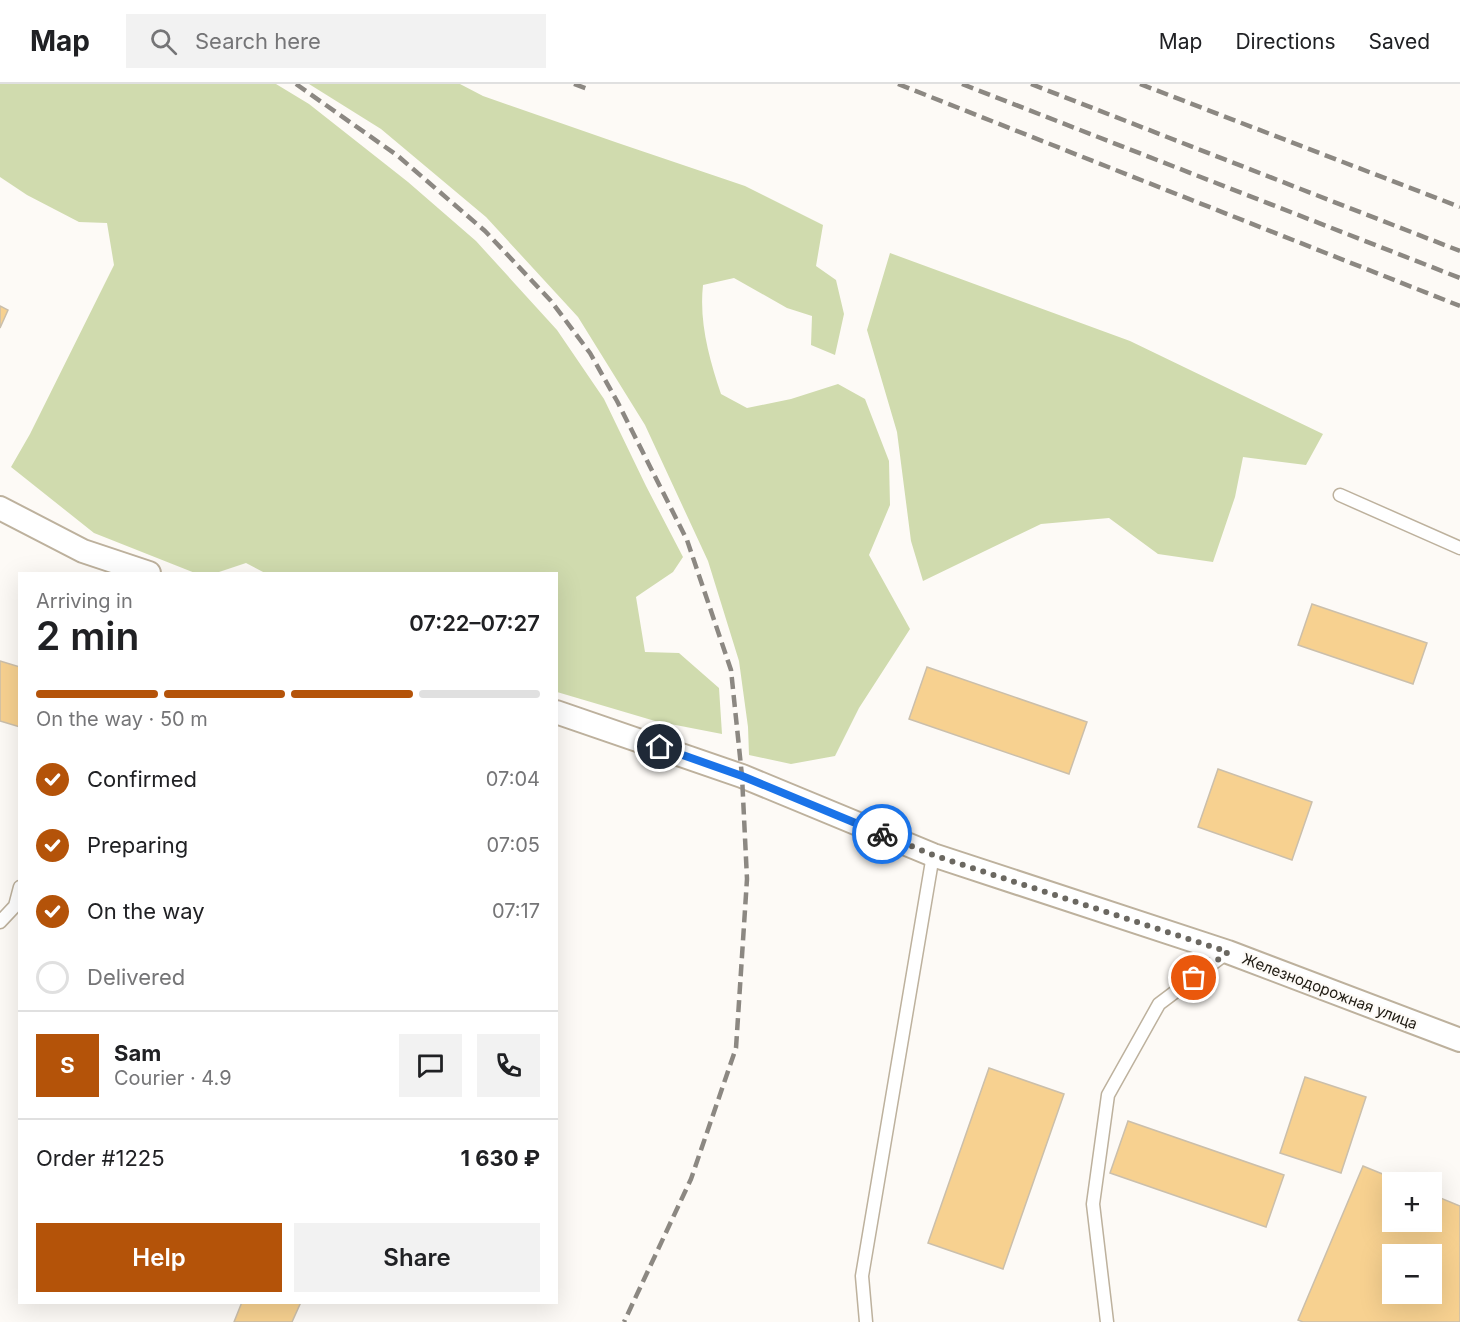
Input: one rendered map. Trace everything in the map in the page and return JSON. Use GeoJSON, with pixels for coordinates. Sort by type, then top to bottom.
{"type":"FeatureCollection","features":[{"type":"Feature","properties":{"kind":"street"},"geometry":{"type":"LineString","coordinates":[[0,508],[82,550],[103,566],[142,572]]}},
{"type":"Feature","properties":{"kind":"street","name":"Железнодорожная улица"},"geometry":{"type":"LineString","coordinates":[[558,713],[742,776],[933,855],[1228,952],[1460,1040]]}},
{"type":"Feature","properties":{"kind":"lane"},"geometry":{"type":"LineString","coordinates":[[1340,495],[1460,548]]}},
{"type":"Feature","properties":{"kind":"lane"},"geometry":{"type":"LineString","coordinates":[[866,1322],[862,1276],[933,855]]}},
{"type":"Feature","properties":{"kind":"lane"},"geometry":{"type":"LineString","coordinates":[[0,922],[15,906],[18,895]]}},
{"type":"Feature","properties":{"kind":"lane"},"geometry":{"type":"LineString","coordinates":[[1107,1322],[1093,1204],[1108,1095],[1160,1004],[1228,952]]}},
{"type":"Feature","properties":{"kind":"green space"},"geometry":{"type":"Polygon","coordinates":[[[0,84],[276,84],[309,104],[408,182],[476,241],[557,330],[604,399],[683,557],[673,572],[636,597],[645,652],[679,653],[719,688],[722,734],[655,721],[558,692],[558,572],[263,572],[246,563],[219,572],[192,572],[94,533],[11,467],[30,434],[114,265],[107,223],[79,222],[27,195],[0,177],[0,84]]]}},
{"type":"Feature","properties":{"kind":"green space"},"geometry":{"type":"Polygon","coordinates":[[[309,84],[460,84],[483,96],[745,186],[823,225],[816,266],[836,280],[844,314],[835,355],[811,345],[812,316],[787,308],[734,278],[703,285],[702,313],[709,353],[721,394],[747,408],[791,399],[838,384],[865,399],[889,461],[890,505],[869,555],[910,629],[859,708],[835,756],[791,764],[749,755],[748,727],[739,661],[708,561],[645,425],[578,317],[486,217],[381,129],[309,84]]]}},
{"type":"Feature","properties":{"kind":"green space"},"geometry":{"type":"Polygon","coordinates":[[[890,253],[1130,341],[1323,434],[1306,465],[1243,457],[1235,497],[1213,562],[1158,554],[1109,518],[1041,524],[923,581],[911,541],[897,432],[867,330],[890,253]]]}},
{"type":"Feature","properties":{"kind":"building"},"geometry":{"type":"Polygon","coordinates":[[[0,306],[8,310],[0,328],[0,306]]]}},
{"type":"Feature","properties":{"kind":"building"},"geometry":{"type":"Polygon","coordinates":[[[1312,604],[1427,643],[1413,684],[1298,645],[1312,604]]]}},
{"type":"Feature","properties":{"kind":"building"},"geometry":{"type":"Polygon","coordinates":[[[0,661],[18,666],[18,726],[0,721],[0,661]]]}},
{"type":"Feature","properties":{"kind":"building"},"geometry":{"type":"Polygon","coordinates":[[[927,667],[1087,722],[1069,774],[909,719],[927,667]]]}},
{"type":"Feature","properties":{"kind":"building"},"geometry":{"type":"Polygon","coordinates":[[[1218,769],[1312,802],[1292,860],[1198,827],[1218,769]]]}},
{"type":"Feature","properties":{"kind":"building"},"geometry":{"type":"Polygon","coordinates":[[[989,1068],[1064,1094],[1003,1269],[928,1243],[989,1068]]]}},
{"type":"Feature","properties":{"kind":"building"},"geometry":{"type":"Polygon","coordinates":[[[1305,1077],[1366,1097],[1341,1173],[1280,1153],[1305,1077]]]}},
{"type":"Feature","properties":{"kind":"building"},"geometry":{"type":"Polygon","coordinates":[[[1128,1121],[1284,1175],[1266,1227],[1110,1173],[1128,1121]]]}},
{"type":"Feature","properties":{"kind":"building"},"geometry":{"type":"Polygon","coordinates":[[[1363,1166],[1382,1174],[1382,1232],[1442,1232],[1442,1199],[1460,1206],[1460,1322],[1303,1322],[1298,1320],[1363,1166]]]}},
{"type":"Feature","properties":{"kind":"building"},"geometry":{"type":"Polygon","coordinates":[[[241,1304],[300,1304],[292,1322],[234,1322],[241,1304]]]}},
{"type":"Feature","properties":{"kind":"railway"},"geometry":{"type":"LineString","coordinates":[[296,84],[398,156],[485,231],[551,301],[590,353],[617,401],[687,540],[731,670],[742,776],[747,879],[736,1048],[691,1179],[624,1322]]}},
{"type":"Feature","properties":{"kind":"railway"},"geometry":{"type":"LineString","coordinates":[[574,84],[588,89]]}},
{"type":"Feature","properties":{"kind":"railway"},"geometry":{"type":"LineString","coordinates":[[898,84],[1460,306]]}},
{"type":"Feature","properties":{"kind":"railway"},"geometry":{"type":"LineString","coordinates":[[962,84],[1460,278]]}},
{"type":"Feature","properties":{"kind":"railway"},"geometry":{"type":"LineString","coordinates":[[1031,84],[1460,251]]}},
{"type":"Feature","properties":{"kind":"railway"},"geometry":{"type":"LineString","coordinates":[[1140,84],[1460,207]]}},
{"type":"Feature","properties":{"kind":"way so far"},"geometry":{"type":"LineString","coordinates":[[882,834],[933,855],[1228,952],[1194,978]]}},
{"type":"Feature","properties":{"kind":"route"},"geometry":{"type":"LineString","coordinates":[[660,747],[742,776],[882,834]]}}]}
